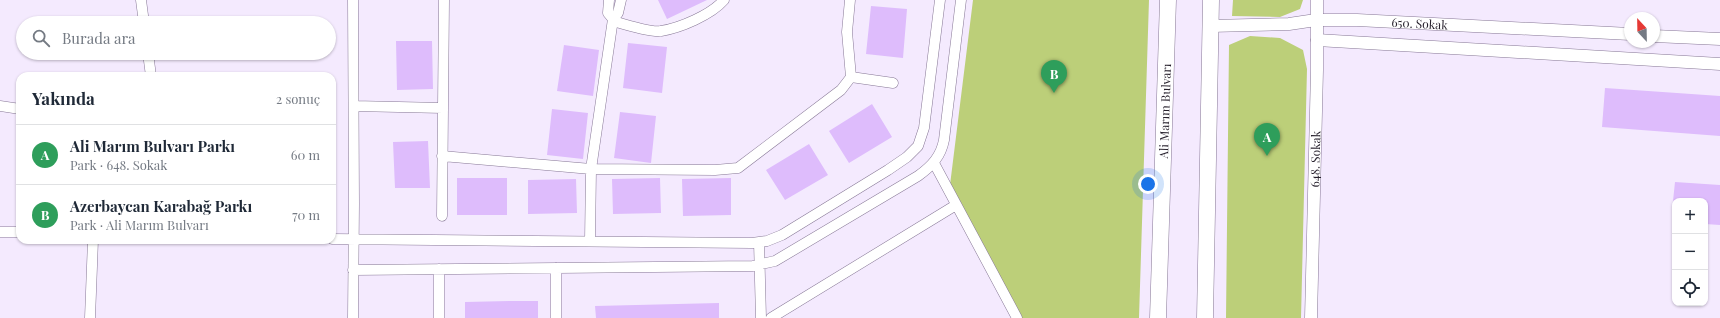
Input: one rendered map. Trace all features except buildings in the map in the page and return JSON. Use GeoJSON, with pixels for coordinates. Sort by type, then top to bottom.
{"type":"FeatureCollection","features":[{"type":"Feature","properties":{"kind":"main road","name":"Ali Marım Bulvarı"},"geometry":{"type":"LineString","coordinates":[[1158,318],[1168,0]]}},
{"type":"Feature","properties":{"kind":"main road"},"geometry":{"type":"LineString","coordinates":[[1205,318],[1211,0]]}},
{"type":"Feature","properties":{"kind":"street"},"geometry":{"type":"LineString","coordinates":[[141,0],[143,16]]}},
{"type":"Feature","properties":{"kind":"street"},"geometry":{"type":"LineString","coordinates":[[353,0],[353,318]]}},
{"type":"Feature","properties":{"kind":"street"},"geometry":{"type":"LineString","coordinates":[[442,216],[444,0]]}},
{"type":"Feature","properties":{"kind":"street"},"geometry":{"type":"LineString","coordinates":[[609,0],[608,13],[613,20],[660,32],[695,20],[718,6],[724,0]]}},
{"type":"Feature","properties":{"kind":"street"},"geometry":{"type":"LineString","coordinates":[[590,241],[591,169],[613,20],[618,13],[621,0]]}},
{"type":"Feature","properties":{"kind":"street"},"geometry":{"type":"LineString","coordinates":[[442,156],[591,169],[715,170],[738,168],[841,90],[851,77],[847,32],[850,0]]}},
{"type":"Feature","properties":{"kind":"street"},"geometry":{"type":"LineString","coordinates":[[336,239],[760,242],[782,235],[888,170],[907,157],[918,146],[924,128],[940,0]]}},
{"type":"Feature","properties":{"kind":"street"},"geometry":{"type":"LineString","coordinates":[[353,270],[761,264],[785,256],[918,176],[934,163],[942,148],[944,140],[961,0]]}},
{"type":"Feature","properties":{"kind":"street","name":"648. Sokak"},"geometry":{"type":"LineString","coordinates":[[1311,318],[1317,0]]}},
{"type":"Feature","properties":{"kind":"street","name":"650. Sokak"},"geometry":{"type":"LineString","coordinates":[[1210,26],[1289,24],[1316,20],[1357,20],[1624,34]]}},
{"type":"Feature","properties":{"kind":"street"},"geometry":{"type":"LineString","coordinates":[[1660,36],[1720,39]]}},
{"type":"Feature","properties":{"kind":"street"},"geometry":{"type":"LineString","coordinates":[[1317,40],[1720,64]]}},
{"type":"Feature","properties":{"kind":"street"},"geometry":{"type":"LineString","coordinates":[[149,60],[150,72]]}},
{"type":"Feature","properties":{"kind":"street"},"geometry":{"type":"LineString","coordinates":[[851,77],[893,83]]}},
{"type":"Feature","properties":{"kind":"street"},"geometry":{"type":"LineString","coordinates":[[0,106],[16,108]]}},
{"type":"Feature","properties":{"kind":"street"},"geometry":{"type":"LineString","coordinates":[[354,106],[443,108]]}},
{"type":"Feature","properties":{"kind":"street"},"geometry":{"type":"LineString","coordinates":[[934,163],[1017,318]]}},
{"type":"Feature","properties":{"kind":"street"},"geometry":{"type":"LineString","coordinates":[[771,318],[956,205]]}},
{"type":"Feature","properties":{"kind":"street"},"geometry":{"type":"LineString","coordinates":[[0,232],[16,232]]}},
{"type":"Feature","properties":{"kind":"street"},"geometry":{"type":"LineString","coordinates":[[760,242],[762,318]]}},
{"type":"Feature","properties":{"kind":"street"},"geometry":{"type":"LineString","coordinates":[[90,318],[93,244]]}},
{"type":"Feature","properties":{"kind":"street"},"geometry":{"type":"LineString","coordinates":[[556,268],[556,318]]}},
{"type":"Feature","properties":{"kind":"street"},"geometry":{"type":"LineString","coordinates":[[439,269],[440,318]]}},
{"type":"Feature","properties":{"kind":"green space"},"geometry":{"type":"Polygon","coordinates":[[[973,0],[1149,0],[1139,318],[1021,318],[950,185],[973,0]]]}},
{"type":"Feature","properties":{"kind":"green space"},"geometry":{"type":"Polygon","coordinates":[[[1233,0],[1303,0],[1300,9],[1280,17],[1232,16],[1233,0]]]}},
{"type":"Feature","properties":{"kind":"green space"},"geometry":{"type":"Polygon","coordinates":[[[1250,36],[1280,38],[1303,50],[1307,69],[1301,318],[1226,318],[1229,45],[1250,36]]]}},
{"type":"Feature","properties":{"kind":"place","name":"Azerbaycan Karabağ Parkı"},"geometry":{"type":"Point","coordinates":[1054,93]}},
{"type":"Feature","properties":{"kind":"place","name":"Ali Marım Bulvarı Parkı"},"geometry":{"type":"Point","coordinates":[1267,156]}}]}
